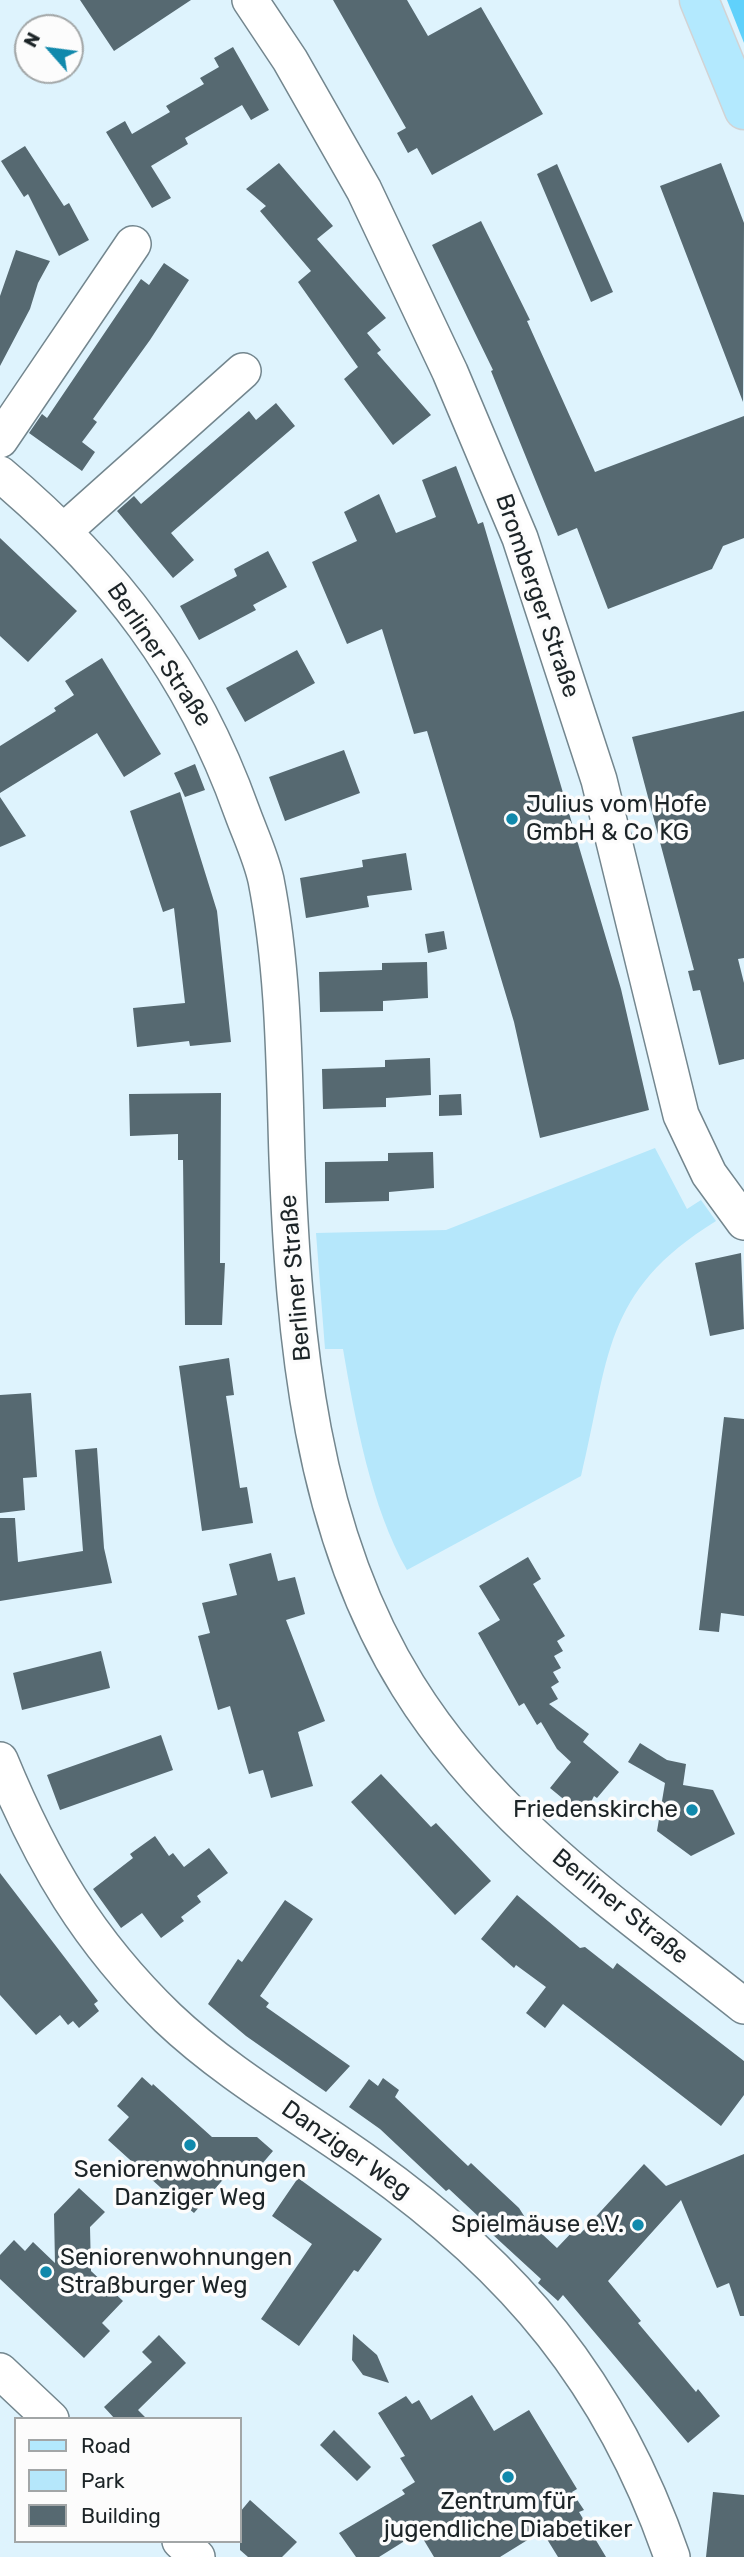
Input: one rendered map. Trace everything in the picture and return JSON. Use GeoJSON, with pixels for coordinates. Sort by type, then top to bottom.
{"type":"FeatureCollection","features":[{"type":"Feature","properties":{"kind":"main road"},"geometry":{"type":"LineString","coordinates":[[699,0],[744,110]]}},
{"type":"Feature","properties":{"kind":"street","name":"Bromberger Straße"},"geometry":{"type":"LineString","coordinates":[[250,0],[290,60],[364,190],[450,372],[520,538],[599,780],[681,1115],[709,1174],[744,1222]]}},
{"type":"Feature","properties":{"kind":"street"},"geometry":{"type":"LineString","coordinates":[[0,440],[133,244]]}},
{"type":"Feature","properties":{"kind":"street"},"geometry":{"type":"LineString","coordinates":[[65,530],[243,371]]}},
{"type":"Feature","properties":{"kind":"street","name":"Berliner Straße"},"geometry":{"type":"LineString","coordinates":[[0,474],[65,530],[133,610],[181,679],[216,741],[265,875],[279,979],[299,1346],[317,1445],[337,1525],[357,1585],[409,1688],[511,1817],[619,1909],[744,2006]]}},
{"type":"Feature","properties":{"kind":"street","name":"Danziger Weg"},"geometry":{"type":"LineString","coordinates":[[0,1760],[29,1832],[68,1899],[108,1953],[170,2020],[225,2064],[443,2220],[493,2265],[536,2310],[568,2351],[619,2437],[643,2483],[671,2557]]}},
{"type":"Feature","properties":{"kind":"street"},"geometry":{"type":"LineString","coordinates":[[0,2371],[49,2417]]}},
{"type":"Feature","properties":{"kind":"street"},"geometry":{"type":"LineString","coordinates":[[182,2543],[197,2557]]}},
{"type":"Feature","properties":{"kind":"green space"},"geometry":{"type":"Polygon","coordinates":[[[655,1148],[687,1209],[701,1200],[716,1221],[678,1248],[650,1274],[630,1302],[616,1331],[606,1363],[581,1476],[407,1570],[394,1545],[374,1491],[359,1433],[343,1349],[325,1349],[316,1233],[446,1230],[655,1148]]]}},
{"type":"Feature","properties":{"kind":"shaded area"},"geometry":{"type":"Polygon","coordinates":[[[727,0],[744,0],[744,43],[727,0]]]}},
{"type":"Feature","properties":{"kind":"building"},"geometry":{"type":"Polygon","coordinates":[[[80,0],[191,0],[114,51],[80,0]]]}},
{"type":"Feature","properties":{"kind":"building"},"geometry":{"type":"Polygon","coordinates":[[[333,0],[407,0],[428,36],[481,7],[543,114],[432,175],[417,148],[408,153],[397,133],[406,128],[333,0]]]}},
{"type":"Feature","properties":{"kind":"building"},"geometry":{"type":"Polygon","coordinates":[[[233,47],[269,110],[251,120],[242,105],[185,138],[188,144],[151,166],[171,198],[152,208],[106,132],[125,121],[132,134],[170,112],[166,106],[204,84],[200,78],[219,67],[214,58],[233,47]]]}},
{"type":"Feature","properties":{"kind":"building"},"geometry":{"type":"Polygon","coordinates":[[[25,146],[64,206],[69,203],[89,240],[59,256],[28,194],[24,197],[1,161],[25,146]]]}},
{"type":"Feature","properties":{"kind":"building"},"geometry":{"type":"Polygon","coordinates":[[[279,163],[333,226],[317,239],[386,318],[367,333],[381,350],[377,353],[431,415],[393,445],[344,379],[358,367],[298,282],[311,271],[260,211],[266,206],[246,189],[279,163]]]}},
{"type":"Feature","properties":{"kind":"building"},"geometry":{"type":"Polygon","coordinates":[[[721,163],[744,223],[743,402],[660,186],[721,163]]]}},
{"type":"Feature","properties":{"kind":"building"},"geometry":{"type":"Polygon","coordinates":[[[557,164],[613,292],[591,302],[537,174],[557,164]]]}},
{"type":"Feature","properties":{"kind":"building"},"geometry":{"type":"Polygon","coordinates":[[[481,221],[530,320],[527,321],[595,472],[744,416],[744,538],[723,546],[712,569],[608,609],[577,528],[558,536],[491,371],[493,370],[432,245],[481,221]]]}},
{"type":"Feature","properties":{"kind":"building"},"geometry":{"type":"Polygon","coordinates":[[[16,250],[50,261],[38,283],[30,309],[0,366],[0,296],[16,250]]]}},
{"type":"Feature","properties":{"kind":"building"},"geometry":{"type":"Polygon","coordinates":[[[164,263],[189,280],[93,419],[97,422],[82,442],[95,452],[82,471],[29,433],[42,414],[47,418],[141,279],[149,285],[164,263]]]}},
{"type":"Feature","properties":{"kind":"building"},"geometry":{"type":"Polygon","coordinates":[[[276,403],[295,426],[171,533],[194,560],[173,578],[117,511],[134,496],[141,504],[249,411],[256,420],[276,403]]]}},
{"type":"Feature","properties":{"kind":"building"},"geometry":{"type":"Polygon","coordinates":[[[456,466],[478,524],[483,522],[621,989],[649,1110],[540,1138],[514,1022],[427,731],[414,734],[382,629],[347,644],[312,562],[357,541],[344,512],[379,494],[396,533],[436,517],[422,480],[456,466]]]}},
{"type":"Feature","properties":{"kind":"building"},"geometry":{"type":"Polygon","coordinates":[[[0,538],[77,611],[28,662],[0,636],[0,538]]]}},
{"type":"Feature","properties":{"kind":"building"},"geometry":{"type":"Polygon","coordinates":[[[268,551],[287,587],[253,605],[256,610],[199,640],[180,606],[237,576],[234,569],[268,551]]]}},
{"type":"Feature","properties":{"kind":"building"},"geometry":{"type":"Polygon","coordinates":[[[297,650],[315,683],[245,722],[226,688],[297,650]]]}},
{"type":"Feature","properties":{"kind":"building"},"geometry":{"type":"Polygon","coordinates":[[[102,658],[161,754],[124,777],[97,733],[0,793],[0,746],[56,711],[54,708],[74,695],[65,681],[102,658]]]}},
{"type":"Feature","properties":{"kind":"building"},"geometry":{"type":"Polygon","coordinates":[[[744,711],[744,958],[738,959],[744,983],[744,1059],[719,1065],[700,990],[693,991],[688,971],[694,970],[632,737],[744,711]]]}},
{"type":"Feature","properties":{"kind":"building"},"geometry":{"type":"Polygon","coordinates":[[[344,750],[360,793],[285,821],[269,777],[344,750]]]}},
{"type":"Feature","properties":{"kind":"building"},"geometry":{"type":"Polygon","coordinates":[[[195,764],[205,790],[185,797],[174,773],[195,764]]]}},
{"type":"Feature","properties":{"kind":"building"},"geometry":{"type":"Polygon","coordinates":[[[180,792],[217,911],[231,1042],[190,1046],[189,1041],[137,1047],[133,1008],[185,1003],[174,908],[163,912],[130,811],[180,792]]]}},
{"type":"Feature","properties":{"kind":"building"},"geometry":{"type":"Polygon","coordinates":[[[0,797],[26,836],[0,847],[0,797]]]}},
{"type":"Feature","properties":{"kind":"building"},"geometry":{"type":"Polygon","coordinates":[[[406,853],[412,890],[367,896],[369,907],[306,918],[300,878],[363,867],[362,860],[406,853]]]}},
{"type":"Feature","properties":{"kind":"building"},"geometry":{"type":"Polygon","coordinates":[[[444,931],[447,949],[428,953],[425,934],[444,931]]]}},
{"type":"Feature","properties":{"kind":"building"},"geometry":{"type":"Polygon","coordinates":[[[427,962],[428,998],[383,1001],[383,1011],[320,1012],[319,972],[382,970],[382,963],[427,962]]]}},
{"type":"Feature","properties":{"kind":"building"},"geometry":{"type":"Polygon","coordinates":[[[430,1058],[431,1095],[386,1098],[386,1107],[323,1109],[322,1069],[385,1067],[385,1060],[430,1058]]]}},
{"type":"Feature","properties":{"kind":"building"},"geometry":{"type":"Polygon","coordinates":[[[221,1093],[220,1263],[225,1263],[222,1325],[185,1325],[183,1160],[178,1160],[178,1134],[130,1136],[129,1094],[221,1093]]]}},
{"type":"Feature","properties":{"kind":"building"},"geometry":{"type":"Polygon","coordinates":[[[461,1094],[462,1115],[439,1116],[439,1095],[461,1094]]]}},
{"type":"Feature","properties":{"kind":"building"},"geometry":{"type":"Polygon","coordinates":[[[433,1152],[434,1188],[389,1192],[389,1201],[325,1203],[325,1162],[388,1161],[388,1153],[433,1152]]]}},
{"type":"Feature","properties":{"kind":"building"},"geometry":{"type":"Polygon","coordinates":[[[741,1253],[744,1329],[710,1336],[695,1263],[741,1253]]]}},
{"type":"Feature","properties":{"kind":"building"},"geometry":{"type":"Polygon","coordinates":[[[229,1358],[234,1395],[226,1396],[240,1488],[247,1487],[253,1523],[202,1531],[179,1366],[229,1358]]]}},
{"type":"Feature","properties":{"kind":"building"},"geometry":{"type":"Polygon","coordinates":[[[31,1393],[37,1477],[23,1478],[25,1510],[0,1513],[0,1395],[31,1393]]]}},
{"type":"Feature","properties":{"kind":"building"},"geometry":{"type":"Polygon","coordinates":[[[724,1417],[744,1419],[744,1616],[721,1613],[719,1632],[699,1630],[724,1417]]]}},
{"type":"Feature","properties":{"kind":"building"},"geometry":{"type":"Polygon","coordinates":[[[97,1448],[104,1548],[112,1583],[0,1601],[0,1518],[15,1518],[18,1562],[83,1551],[75,1450],[97,1448]]]}},
{"type":"Feature","properties":{"kind":"building"},"geometry":{"type":"Polygon","coordinates":[[[271,1553],[278,1581],[295,1577],[305,1614],[286,1620],[325,1721],[298,1732],[313,1786],[271,1798],[263,1770],[249,1774],[230,1706],[218,1710],[198,1636],[210,1633],[202,1603],[237,1595],[229,1564],[271,1553]]]}},
{"type":"Feature","properties":{"kind":"building"},"geometry":{"type":"Polygon","coordinates":[[[528,1557],[541,1579],[533,1584],[565,1636],[557,1641],[563,1651],[554,1656],[561,1668],[553,1672],[559,1682],[551,1687],[558,1699],[549,1704],[589,1734],[583,1742],[619,1772],[597,1798],[594,1796],[584,1816],[550,1788],[571,1762],[557,1749],[541,1722],[537,1725],[524,1703],[519,1706],[478,1633],[500,1620],[479,1586],[528,1557]]]}},
{"type":"Feature","properties":{"kind":"building"},"geometry":{"type":"Polygon","coordinates":[[[101,1651],[110,1688],[22,1710],[13,1673],[101,1651]]]}},
{"type":"Feature","properties":{"kind":"building"},"geometry":{"type":"Polygon","coordinates":[[[161,1735],[173,1770],[60,1810],[47,1775],[161,1735]]]}},
{"type":"Feature","properties":{"kind":"building","name":"Friedenskirche"},"geometry":{"type":"Polygon","coordinates":[[[640,1743],[667,1760],[686,1764],[683,1785],[713,1790],[735,1834],[691,1856],[657,1831],[665,1783],[628,1762],[640,1743]]]}},
{"type":"Feature","properties":{"kind":"building"},"geometry":{"type":"Polygon","coordinates":[[[381,1774],[431,1827],[436,1823],[491,1881],[455,1915],[351,1802],[381,1774]]]}},
{"type":"Feature","properties":{"kind":"building"},"geometry":{"type":"Polygon","coordinates":[[[155,1836],[169,1856],[173,1853],[184,1867],[209,1848],[228,1873],[197,1896],[201,1902],[181,1917],[184,1921],[161,1938],[142,1913],[121,1928],[93,1889],[133,1858],[130,1854],[155,1836]]]}},
{"type":"Feature","properties":{"kind":"building"},"geometry":{"type":"Polygon","coordinates":[[[0,1873],[98,2001],[94,2004],[99,2011],[79,2028],[73,2021],[68,2025],[60,2015],[36,2035],[0,1995],[0,1873]]]}},
{"type":"Feature","properties":{"kind":"building"},"geometry":{"type":"Polygon","coordinates":[[[517,1895],[580,1948],[585,1947],[613,1969],[617,1963],[744,2061],[744,2095],[721,2126],[563,2004],[545,2028],[526,2013],[546,1987],[516,1965],[514,1968],[481,1939],[517,1895]]]}},
{"type":"Feature","properties":{"kind":"building"},"geometry":{"type":"Polygon","coordinates":[[[285,1900],[313,1919],[260,1996],[269,2003],[266,2007],[350,2066],[326,2092],[246,2036],[208,2004],[238,1959],[242,1962],[285,1900]]]}},
{"type":"Feature","properties":{"kind":"building","name":"Seniorenwohnungen Danziger Weg"},"geometry":{"type":"Polygon","coordinates":[[[142,2077],[212,2137],[257,2137],[273,2151],[261,2165],[262,2172],[227,2175],[194,2213],[183,2204],[181,2206],[108,2140],[129,2117],[117,2106],[142,2077]]]}},
{"type":"Feature","properties":{"kind":"building"},"geometry":{"type":"Polygon","coordinates":[[[383,2078],[399,2090],[395,2097],[468,2166],[471,2163],[557,2248],[575,2229],[580,2234],[644,2164],[666,2186],[744,2154],[744,2316],[740,2316],[729,2283],[717,2288],[681,2200],[608,2281],[641,2321],[638,2323],[696,2392],[698,2389],[720,2416],[688,2443],[563,2295],[558,2301],[538,2283],[541,2279],[449,2189],[446,2191],[380,2129],[349,2107],[369,2079],[378,2086],[383,2078]]]}},
{"type":"Feature","properties":{"kind":"building"},"geometry":{"type":"Polygon","coordinates":[[[298,2178],[382,2239],[358,2272],[354,2270],[299,2346],[261,2319],[312,2244],[272,2216],[298,2178]]]}},
{"type":"Feature","properties":{"kind":"building","name":"Seniorenwohnungen Straßburger Weg"},"geometry":{"type":"Polygon","coordinates":[[[79,2188],[105,2212],[90,2227],[91,2271],[123,2301],[102,2323],[110,2331],[84,2358],[0,2279],[0,2255],[14,2240],[25,2251],[33,2242],[55,2263],[54,2214],[79,2188]]]}},
{"type":"Feature","properties":{"kind":"building"},"geometry":{"type":"Polygon","coordinates":[[[353,2334],[377,2355],[389,2383],[363,2375],[352,2360],[353,2334]]]}},
{"type":"Feature","properties":{"kind":"building"},"geometry":{"type":"Polygon","coordinates":[[[159,2335],[186,2363],[138,2410],[145,2417],[113,2417],[104,2407],[152,2362],[142,2352],[159,2335]]]}},
{"type":"Feature","properties":{"kind":"building","name":"Zentrum für jugendliche Diabetiker"},"geometry":{"type":"Polygon","coordinates":[[[472,2395],[494,2431],[529,2410],[577,2489],[572,2492],[584,2510],[579,2512],[606,2557],[558,2557],[542,2531],[500,2557],[434,2557],[419,2532],[379,2557],[356,2557],[339,2533],[405,2494],[402,2490],[415,2482],[400,2458],[405,2456],[378,2413],[406,2396],[412,2404],[419,2400],[431,2420],[472,2395]]]}},
{"type":"Feature","properties":{"kind":"building"},"geometry":{"type":"Polygon","coordinates":[[[334,2430],[371,2467],[357,2481],[320,2445],[334,2430]]]}},
{"type":"Feature","properties":{"kind":"building"},"geometry":{"type":"Polygon","coordinates":[[[713,2492],[744,2495],[744,2557],[706,2557],[713,2492]]]}},
{"type":"Feature","properties":{"kind":"building"},"geometry":{"type":"Polygon","coordinates":[[[250,2500],[297,2542],[282,2557],[248,2557],[240,2550],[242,2510],[250,2500]]]}},
{"type":"Feature","properties":{"kind":"place","name":"Julius vom Hofe GmbH & Co KG"},"geometry":{"type":"Point","coordinates":[512,819]}},
{"type":"Feature","properties":{"kind":"place","name":"Friedenskirche"},"geometry":{"type":"Point","coordinates":[692,1810]}},
{"type":"Feature","properties":{"kind":"place","name":"Seniorenwohnungen Danziger Weg"},"geometry":{"type":"Point","coordinates":[190,2145]}},
{"type":"Feature","properties":{"kind":"place","name":"Spielmäuse e.V."},"geometry":{"type":"Point","coordinates":[638,2225]}},
{"type":"Feature","properties":{"kind":"place","name":"Seniorenwohnungen Straßburger Weg"},"geometry":{"type":"Point","coordinates":[46,2272]}},
{"type":"Feature","properties":{"kind":"place","name":"Zentrum für jugendliche Diabetiker"},"geometry":{"type":"Point","coordinates":[508,2477]}}]}
